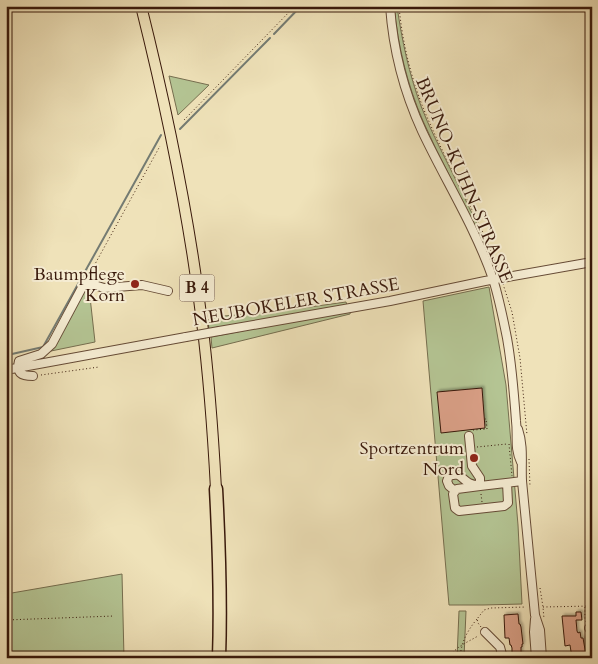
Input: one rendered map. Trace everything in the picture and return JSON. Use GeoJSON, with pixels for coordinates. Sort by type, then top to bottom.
{"type":"FeatureCollection","features":[{"type":"Feature","properties":{"kind":"highway","name":"B 4"},"geometry":{"type":"LineString","coordinates":[[212,658],[216,489]]}},
{"type":"Feature","properties":{"kind":"highway","name":"B 4"},"geometry":{"type":"LineString","coordinates":[[216,489],[219,658]]}},
{"type":"Feature","properties":{"kind":"main road","name":"B 4"},"geometry":{"type":"LineString","coordinates":[[141,6],[168,126],[187,223],[202,322],[210,393],[216,489]]}},
{"type":"Feature","properties":{"kind":"street","name":"BRUNO-KUHN-STRASSE"},"geometry":{"type":"LineString","coordinates":[[390,6],[396,52],[408,95],[422,130],[480,246],[493,279],[502,313],[511,364],[517,425],[522,443],[522,481],[535,615],[536,658]]}},
{"type":"Feature","properties":{"kind":"street","name":"NEUBOKELER STRASSE"},"geometry":{"type":"LineString","coordinates":[[6,370],[592,262]]}},
{"type":"Feature","properties":{"kind":"street"},"geometry":{"type":"LineString","coordinates":[[33,376],[26,376],[20,373],[18,368],[19,360],[41,354],[52,344],[85,282],[104,288],[142,285],[168,291]]}},
{"type":"Feature","properties":{"kind":"street"},"geometry":{"type":"LineString","coordinates":[[471,434],[472,466],[480,478],[480,486]]}},
{"type":"Feature","properties":{"kind":"street"},"geometry":{"type":"LineString","coordinates":[[480,486],[454,474],[449,476],[447,481],[454,495],[455,508],[458,510],[504,506],[508,503],[510,483]]}},
{"type":"Feature","properties":{"kind":"street"},"geometry":{"type":"LineString","coordinates":[[454,495],[457,489],[522,481]]}},
{"type":"Feature","properties":{"kind":"street","name":"BRUNO-KUHN-STRASSE"},"geometry":{"type":"LineString","coordinates":[[535,615],[540,630],[542,658]]}},
{"type":"Feature","properties":{"kind":"street"},"geometry":{"type":"LineString","coordinates":[[485,632],[500,647],[504,658]]}},
{"type":"Feature","properties":{"kind":"path"},"geometry":{"type":"LineString","coordinates":[[184,120],[295,6]]}},
{"type":"Feature","properties":{"kind":"path"},"geometry":{"type":"LineString","coordinates":[[399,6],[408,58],[424,110],[486,238],[502,278]]}},
{"type":"Feature","properties":{"kind":"path"},"geometry":{"type":"LineString","coordinates":[[85,282],[160,146]]}},
{"type":"Feature","properties":{"kind":"path"},"geometry":{"type":"LineString","coordinates":[[33,376],[100,367]]}},
{"type":"Feature","properties":{"kind":"path"},"geometry":{"type":"LineString","coordinates":[[471,434],[473,430],[487,429],[485,419]]}},
{"type":"Feature","properties":{"kind":"path"},"geometry":{"type":"LineString","coordinates":[[471,447],[509,444],[512,478],[510,483]]}},
{"type":"Feature","properties":{"kind":"path"},"geometry":{"type":"LineString","coordinates":[[480,486],[482,508]]}},
{"type":"Feature","properties":{"kind":"path"},"geometry":{"type":"LineString","coordinates":[[585,606],[585,620],[590,630]]}},
{"type":"Feature","properties":{"kind":"path"},"geometry":{"type":"LineString","coordinates":[[460,658],[466,634],[484,610]]}},
{"type":"Feature","properties":{"kind":"path"},"geometry":{"type":"LineString","coordinates":[[6,620],[114,616]]}},
{"type":"Feature","properties":{"kind":"path"},"geometry":{"type":"LineString","coordinates":[[448,658],[463,644],[485,632],[477,619]]}},
{"type":"Feature","properties":{"kind":"green space"},"geometry":{"type":"Polygon","coordinates":[[[394,6],[397,6],[406,57],[421,106],[476,221],[498,275],[493,271],[479,233],[417,107],[404,65],[394,6]]]}},
{"type":"Feature","properties":{"kind":"green space"},"geometry":{"type":"Polygon","coordinates":[[[169,76],[209,85],[178,115],[169,76]]]}},
{"type":"Feature","properties":{"kind":"green space"},"geometry":{"type":"Polygon","coordinates":[[[87,286],[89,288],[95,342],[51,351],[87,286]]]}},
{"type":"Feature","properties":{"kind":"green space"},"geometry":{"type":"Polygon","coordinates":[[[489,287],[506,385],[518,525],[522,604],[449,605],[423,301],[489,287]]]}},
{"type":"Feature","properties":{"kind":"green space"},"geometry":{"type":"Polygon","coordinates":[[[346,302],[347,305],[209,329],[208,320],[213,317],[281,311],[346,302]]]}},
{"type":"Feature","properties":{"kind":"green space"},"geometry":{"type":"Polygon","coordinates":[[[351,310],[350,314],[212,348],[211,337],[351,310]]]}},
{"type":"Feature","properties":{"kind":"green space"},"geometry":{"type":"Polygon","coordinates":[[[122,574],[124,658],[6,658],[6,594],[122,574]]]}},
{"type":"Feature","properties":{"kind":"green space"},"geometry":{"type":"Polygon","coordinates":[[[459,611],[466,611],[464,658],[457,658],[459,611]]]}},
{"type":"Feature","properties":{"kind":"building","name":"Sportzentrum Nord"},"geometry":{"type":"Polygon","coordinates":[[[482,388],[485,428],[441,433],[437,392],[482,388]]]}},
{"type":"Feature","properties":{"kind":"building"},"geometry":{"type":"Polygon","coordinates":[[[576,612],[581,612],[582,620],[576,620],[577,631],[578,633],[580,632],[581,638],[583,638],[586,655],[572,658],[570,645],[565,646],[562,616],[576,616],[576,612]]]}},
{"type":"Feature","properties":{"kind":"building"},"geometry":{"type":"Polygon","coordinates":[[[518,614],[523,644],[521,647],[521,658],[512,658],[509,638],[505,638],[504,615],[518,614]]]}},
{"type":"Feature","properties":{"kind":"waterway"},"geometry":{"type":"LineString","coordinates":[[274,34],[301,6]]}},
{"type":"Feature","properties":{"kind":"waterway"},"geometry":{"type":"LineString","coordinates":[[180,129],[270,38]]}},
{"type":"Feature","properties":{"kind":"waterway"},"geometry":{"type":"LineString","coordinates":[[6,358],[12,354],[43,347],[161,135]]}},
{"type":"Feature","properties":{"kind":"place","name":"Baumpflege Korn"},"geometry":{"type":"Point","coordinates":[135,284]}},
{"type":"Feature","properties":{"kind":"place","name":"Sportzentrum Nord"},"geometry":{"type":"Point","coordinates":[474,458]}}]}
